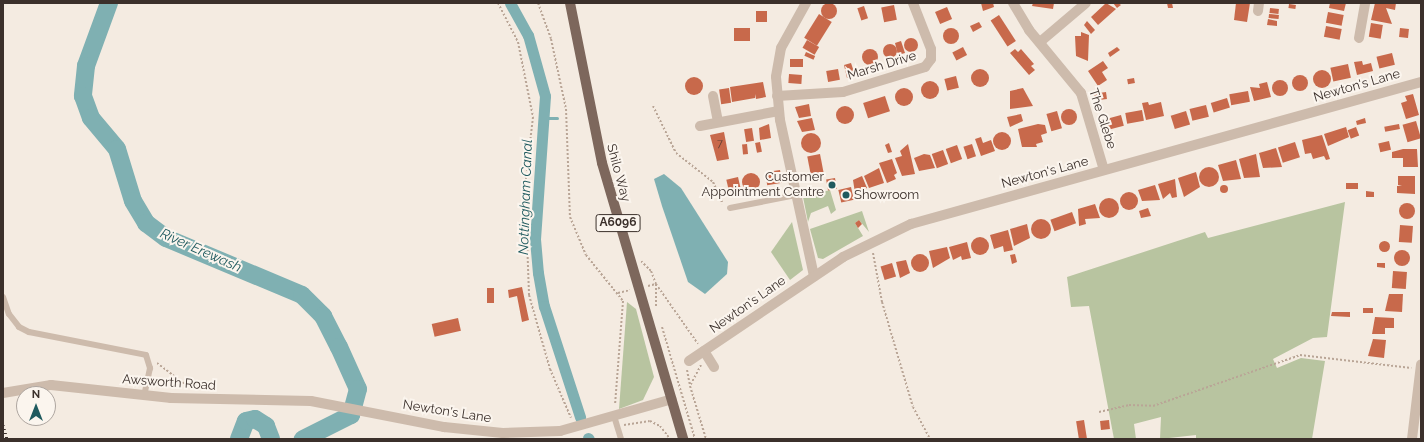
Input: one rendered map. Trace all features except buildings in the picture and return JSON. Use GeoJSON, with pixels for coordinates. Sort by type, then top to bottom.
{"type":"FeatureCollection","features":[{"type":"Feature","properties":{"kind":"main road","name":"Shilo Way"},"geometry":{"type":"LineString","coordinates":[[570,3],[592,127],[683,439]]}},
{"type":"Feature","properties":{"kind":"street"},"geometry":{"type":"LineString","coordinates":[[806,3],[779,54],[777,96],[796,195],[814,276]]}},
{"type":"Feature","properties":{"kind":"street","name":"Marsh Drive"},"geometry":{"type":"LineString","coordinates":[[777,96],[843,92],[925,67],[931,59],[931,49],[913,3]]}},
{"type":"Feature","properties":{"kind":"street","name":"The Glebe"},"geometry":{"type":"LineString","coordinates":[[1013,3],[1040,42],[1081,93],[1104,170]]}},
{"type":"Feature","properties":{"kind":"street"},"geometry":{"type":"LineString","coordinates":[[1040,42],[1086,3]]}},
{"type":"Feature","properties":{"kind":"street"},"geometry":{"type":"LineString","coordinates":[[1359,38],[1365,3]]}},
{"type":"Feature","properties":{"kind":"street","name":"Newton's Lane"},"geometry":{"type":"LineString","coordinates":[[714,367],[696,356],[814,276],[871,242],[926,220],[1421,82]]}},
{"type":"Feature","properties":{"kind":"street"},"geometry":{"type":"LineString","coordinates":[[713,96],[718,122]]}},
{"type":"Feature","properties":{"kind":"street"},"geometry":{"type":"LineString","coordinates":[[700,126],[779,111]]}},
{"type":"Feature","properties":{"kind":"street"},"geometry":{"type":"LineString","coordinates":[[1412,439],[1421,365]]}},
{"type":"Feature","properties":{"kind":"street","name":"Awsworth Road"},"geometry":{"type":"LineString","coordinates":[[3,392],[23,386],[51,385],[144,396],[290,399],[359,409]]}},
{"type":"Feature","properties":{"kind":"street","name":"Newton's Lane"},"geometry":{"type":"LineString","coordinates":[[359,409],[474,431],[540,433],[576,427],[672,399]]}},
{"type":"Feature","properties":{"kind":"lane"},"geometry":{"type":"LineString","coordinates":[[730,208],[796,195]]}},
{"type":"Feature","properties":{"kind":"lane"},"geometry":{"type":"LineString","coordinates":[[3,297],[9,314],[19,327],[29,332],[136,351],[149,360],[144,396]]}},
{"type":"Feature","properties":{"kind":"lane"},"geometry":{"type":"LineString","coordinates":[[614,416],[621,439]]}},
{"type":"Feature","properties":{"kind":"path"},"geometry":{"type":"LineString","coordinates":[[498,3],[518,42],[533,117],[525,184],[529,295],[550,369],[576,427]]}},
{"type":"Feature","properties":{"kind":"path"},"geometry":{"type":"LineString","coordinates":[[538,3],[551,39],[566,109],[570,217],[586,255],[618,293],[623,305],[614,416]]}},
{"type":"Feature","properties":{"kind":"path"},"geometry":{"type":"LineString","coordinates":[[653,106],[676,153],[715,185],[724,212]]}},
{"type":"Feature","properties":{"kind":"path"},"geometry":{"type":"LineString","coordinates":[[871,242],[882,302],[913,407],[930,439]]}},
{"type":"Feature","properties":{"kind":"path"},"geometry":{"type":"LineString","coordinates":[[639,254],[701,365],[690,386]]}},
{"type":"Feature","properties":{"kind":"path"},"geometry":{"type":"LineString","coordinates":[[618,293],[638,287],[656,284]]}},
{"type":"Feature","properties":{"kind":"path"},"geometry":{"type":"LineString","coordinates":[[656,284],[658,314]]}},
{"type":"Feature","properties":{"kind":"path"},"geometry":{"type":"LineString","coordinates":[[660,321],[696,439]]}},
{"type":"Feature","properties":{"kind":"path"},"geometry":{"type":"LineString","coordinates":[[1099,412],[1129,405],[1153,406],[1300,355],[1421,369]]}},
{"type":"Feature","properties":{"kind":"path"},"geometry":{"type":"LineString","coordinates":[[696,356],[686,365],[690,386],[706,439]]}},
{"type":"Feature","properties":{"kind":"path"},"geometry":{"type":"LineString","coordinates":[[149,360],[185,387],[192,388]]}},
{"type":"Feature","properties":{"kind":"path"},"geometry":{"type":"LineString","coordinates":[[618,428],[650,421],[660,426],[670,439]]}},
{"type":"Feature","properties":{"kind":"green space"},"geometry":{"type":"Polygon","coordinates":[[[830,190],[836,210],[831,214],[828,206],[811,213],[808,222],[803,197],[830,190]]]}},
{"type":"Feature","properties":{"kind":"green space"},"geometry":{"type":"Polygon","coordinates":[[[1345,202],[1327,337],[1313,338],[1273,359],[1277,368],[1301,358],[1325,361],[1312,439],[1196,439],[1196,435],[1160,439],[1161,417],[1134,424],[1136,439],[1114,439],[1089,306],[1071,307],[1067,277],[1205,232],[1208,238],[1345,202]]]}},
{"type":"Feature","properties":{"kind":"green space"},"geometry":{"type":"Polygon","coordinates":[[[862,211],[869,232],[859,220],[855,223],[863,236],[823,259],[818,258],[810,229],[862,211]]]}},
{"type":"Feature","properties":{"kind":"green space"},"geometry":{"type":"Polygon","coordinates":[[[792,222],[803,270],[790,280],[771,252],[792,222]]]}},
{"type":"Feature","properties":{"kind":"green space"},"geometry":{"type":"Polygon","coordinates":[[[627,302],[636,309],[654,377],[643,400],[619,409],[627,302]]]}},
{"type":"Feature","properties":{"kind":"water"},"geometry":{"type":"Polygon","coordinates":[[[664,174],[681,188],[728,262],[727,274],[705,294],[688,282],[662,206],[654,179],[664,174]]]}},
{"type":"Feature","properties":{"kind":"waterway","name":"River Erewash"},"geometry":{"type":"LineString","coordinates":[[109,3],[86,66],[83,96],[91,118],[117,149],[133,201],[146,223],[166,238],[302,295],[323,316],[358,389],[351,415],[303,439]]}},
{"type":"Feature","properties":{"kind":"waterway","name":"Nottingham Canal"},"geometry":{"type":"LineString","coordinates":[[510,3],[528,35],[545,96],[535,239],[538,273],[544,306],[580,417]]}},
{"type":"Feature","properties":{"kind":"waterway"},"geometry":{"type":"LineString","coordinates":[[544,118],[557,118]]}},
{"type":"Feature","properties":{"kind":"waterway","name":"River Erewash"},"geometry":{"type":"LineString","coordinates":[[239,439],[246,421],[255,419],[266,426],[271,439]]}},
{"type":"Feature","properties":{"kind":"railway"},"geometry":{"type":"LineString","coordinates":[[3,425],[7,439]]}},
{"type":"Feature","properties":{"kind":"place","name":"Customer Appointment Centre"},"geometry":{"type":"Point","coordinates":[832,185]}},
{"type":"Feature","properties":{"kind":"place","name":"Showroom"},"geometry":{"type":"Point","coordinates":[846,195]}}]}
